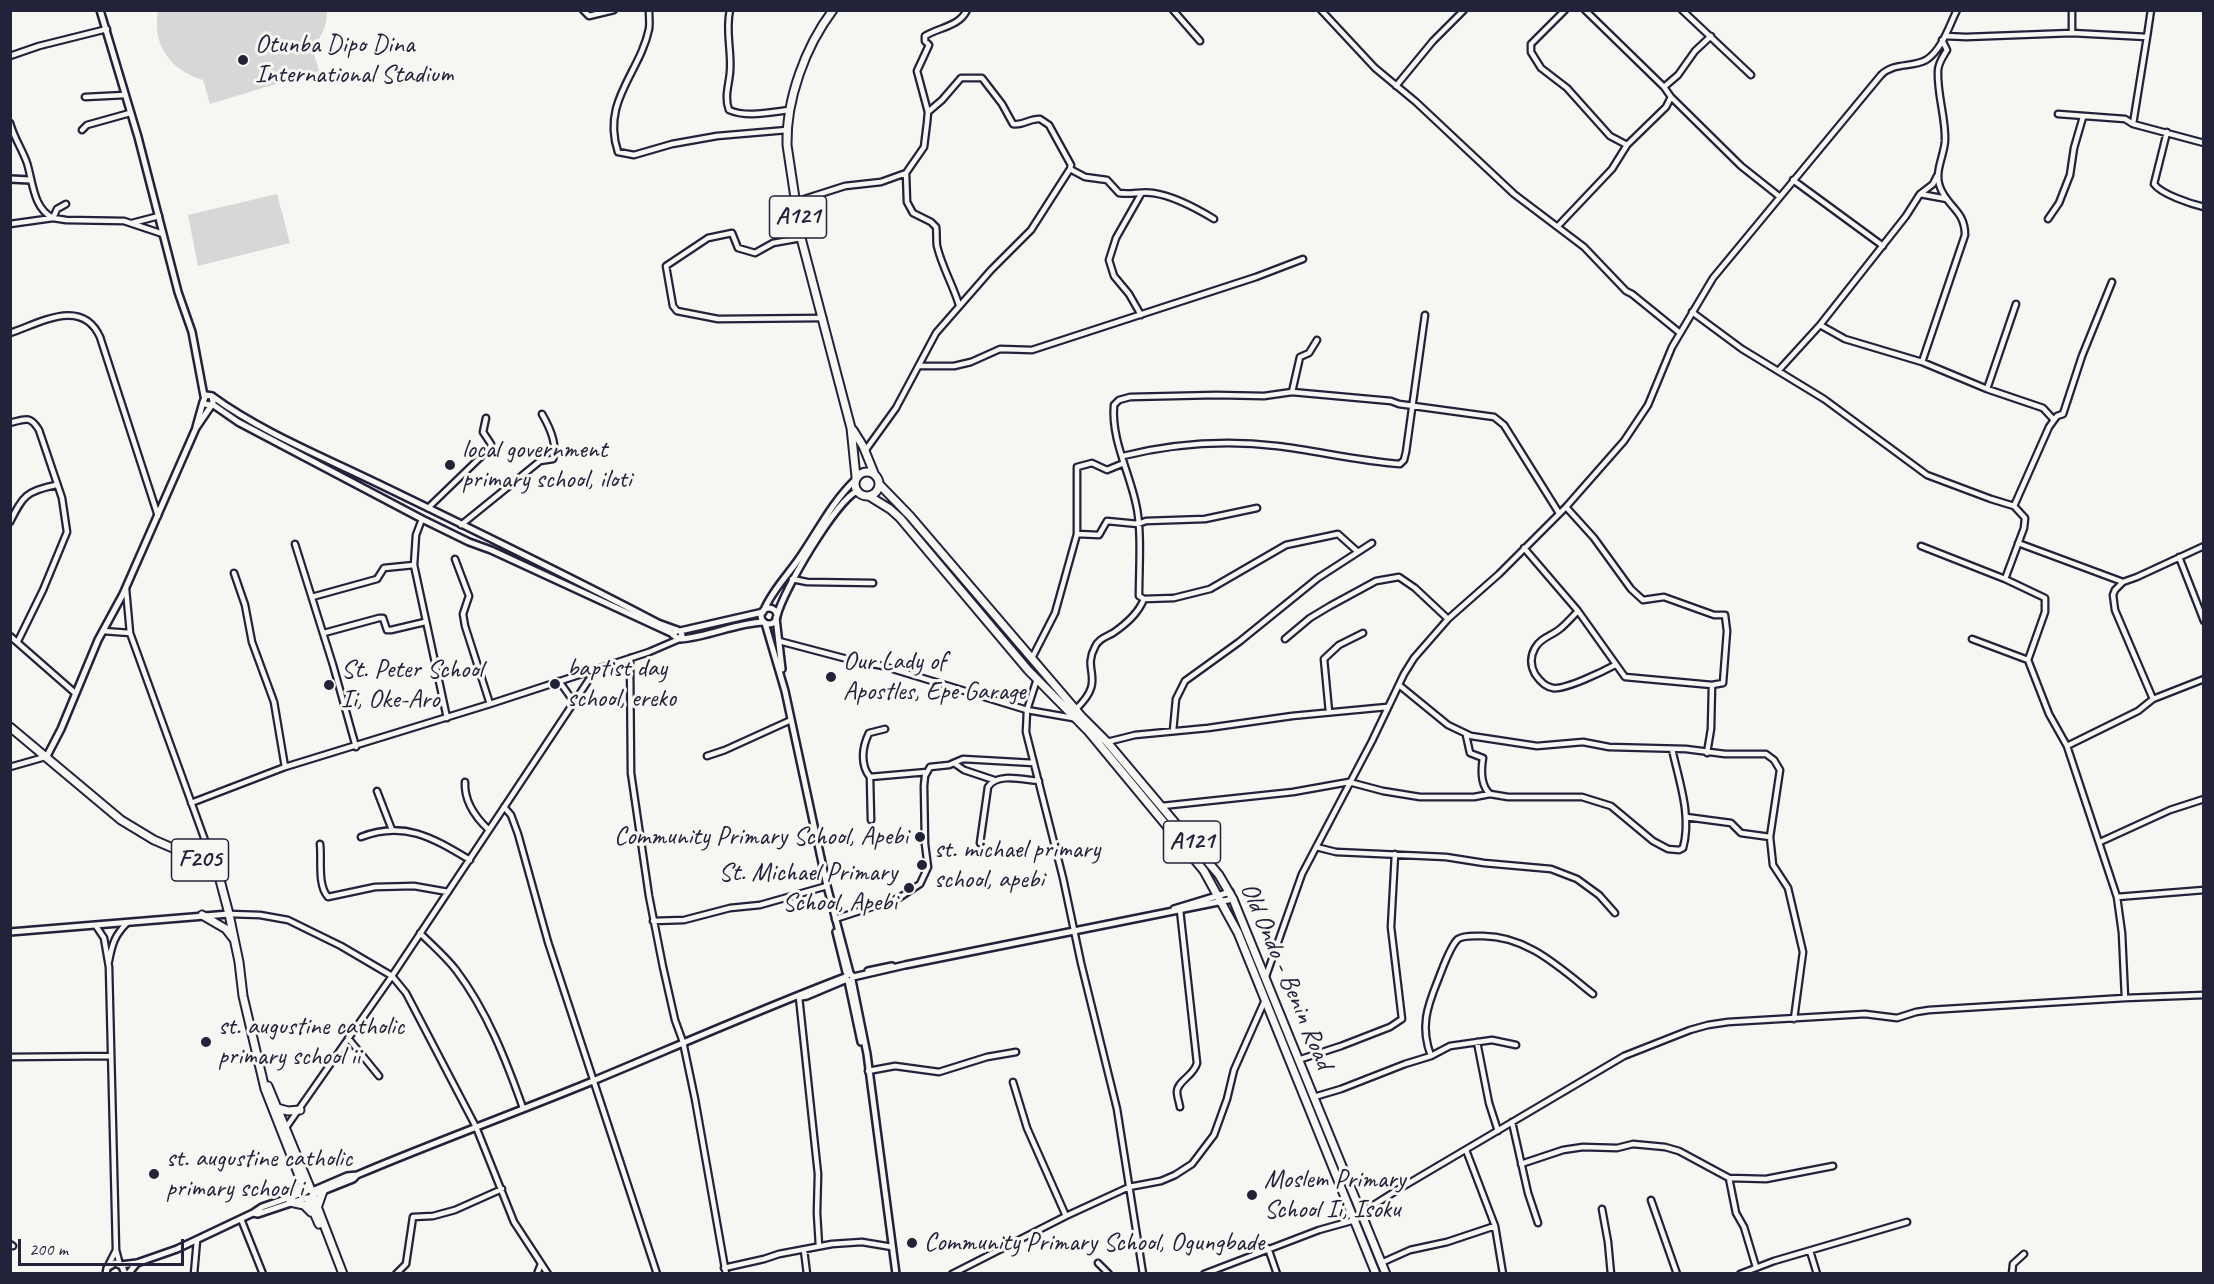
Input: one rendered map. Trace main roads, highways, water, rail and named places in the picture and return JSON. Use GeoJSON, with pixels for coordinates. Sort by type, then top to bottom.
{"type":"FeatureCollection","features":[{"type":"Feature","properties":{"kind":"main road","name":"Old Ondo - Benin Road"},"geometry":{"type":"LineString","coordinates":[[833,10],[811,46],[799,79],[787,130],[801,237],[852,428],[857,491],[890,509],[900,518],[1036,679],[1089,732],[1195,859],[1238,933],[1376,1274]]}},
{"type":"Feature","properties":{"kind":"main road","name":"Old Ondo - Benin Road"},"geometry":{"type":"LineString","coordinates":[[852,428],[879,484],[910,516],[1032,658],[1072,714],[1107,742],[1219,875],[1231,896],[1386,1274]]}},
{"type":"Feature","properties":{"kind":"main road"},"geometry":{"type":"LineString","coordinates":[[855,479],[866,471],[874,473]]}},
{"type":"Feature","properties":{"kind":"main road"},"geometry":{"type":"LineString","coordinates":[[869,496],[876,492],[879,484]]}},
{"type":"Feature","properties":{"kind":"main road","name":"F205"},"geometry":{"type":"LineString","coordinates":[[10,727],[128,825],[154,840],[215,868],[229,914],[243,996],[268,1098],[284,1131],[315,1216],[340,1274]]}},
{"type":"Feature","properties":{"kind":"main road"},"geometry":{"type":"LineString","coordinates":[[202,915],[226,929],[235,941]]}},
{"type":"Feature","properties":{"kind":"main road","name":"F205"},"geometry":{"type":"LineString","coordinates":[[264,1079],[278,1108],[284,1131]]}},
{"type":"Feature","properties":{"kind":"main road"},"geometry":{"type":"LineString","coordinates":[[278,1108],[288,1111],[300,1110]]}},
{"type":"Feature","properties":{"kind":"main road"},"geometry":{"type":"LineString","coordinates":[[317,1208],[323,1191]]}},
{"type":"Feature","properties":{"kind":"main road"},"geometry":{"type":"LineString","coordinates":[[308,1193],[292,1199],[304,1205],[315,1216]]}},
{"type":"Feature","properties":{"kind":"main road","name":"F205"},"geometry":{"type":"LineString","coordinates":[[308,1193],[317,1208],[340,1274]]}},
{"type":"Feature","properties":{"kind":"place","name":"Otunba Dipo Dina International Stadium"},"geometry":{"type":"Point","coordinates":[243,60]}},
{"type":"Feature","properties":{"kind":"place","name":"local government primary school, iloti"},"geometry":{"type":"Point","coordinates":[450,465]}},
{"type":"Feature","properties":{"kind":"place","name":"Our Lady of Apostles, Epe Garage"},"geometry":{"type":"Point","coordinates":[831,677]}},
{"type":"Feature","properties":{"kind":"place","name":"baptist day school, ereko"},"geometry":{"type":"Point","coordinates":[555,684]}},
{"type":"Feature","properties":{"kind":"place","name":"St. Peter School Ii, Oke-Aro"},"geometry":{"type":"Point","coordinates":[329,685]}},
{"type":"Feature","properties":{"kind":"place","name":"Community Primary School, Apebi"},"geometry":{"type":"Point","coordinates":[920,837]}},
{"type":"Feature","properties":{"kind":"place","name":"st. michael primary school, apebi"},"geometry":{"type":"Point","coordinates":[922,865]}},
{"type":"Feature","properties":{"kind":"place","name":"St. Michael Primary School, Apebi"},"geometry":{"type":"Point","coordinates":[909,888]}},
{"type":"Feature","properties":{"kind":"place","name":"st. augustine catholic primary school ii"},"geometry":{"type":"Point","coordinates":[206,1042]}},
{"type":"Feature","properties":{"kind":"place","name":"st. augustine catholic primary school i"},"geometry":{"type":"Point","coordinates":[154,1174]}},
{"type":"Feature","properties":{"kind":"place","name":"Moslem Primary School Ii, Isoku"},"geometry":{"type":"Point","coordinates":[1252,1195]}},
{"type":"Feature","properties":{"kind":"place","name":"Community Primary School, Ogungbade"},"geometry":{"type":"Point","coordinates":[912,1243]}}]}
